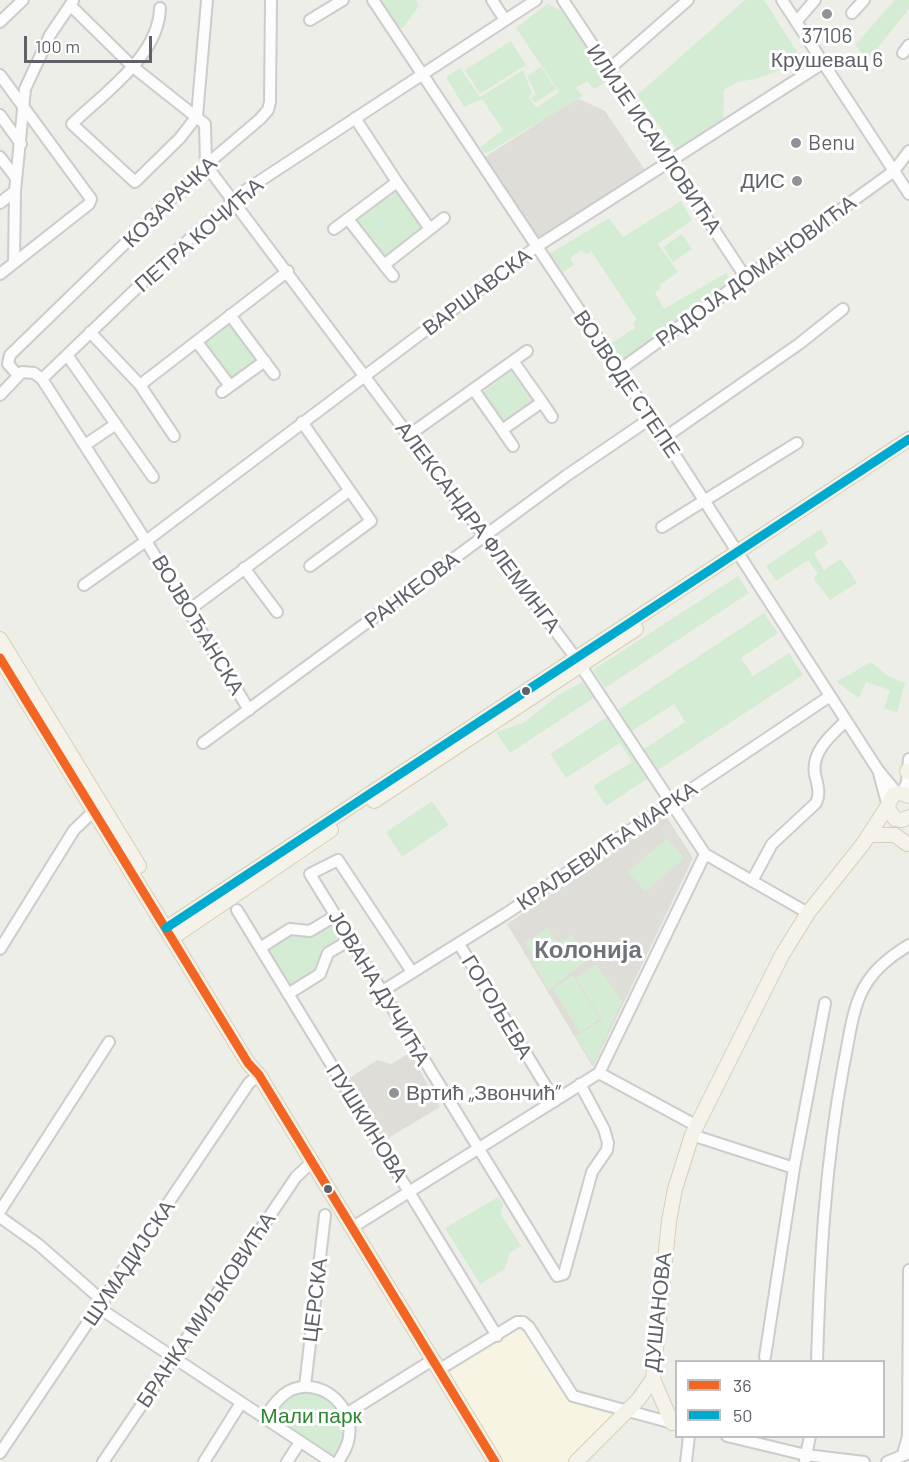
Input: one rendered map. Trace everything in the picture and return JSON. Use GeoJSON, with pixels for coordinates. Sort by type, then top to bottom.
{"type":"FeatureCollection","features":[{"type":"Feature","properties":{"kind":"main road"},"geometry":{"type":"LineString","coordinates":[[739,556],[909,439]]}},
{"type":"Feature","properties":{"kind":"main road"},"geometry":{"type":"LineString","coordinates":[[173,931],[338,825],[739,556],[909,449]]}},
{"type":"Feature","properties":{"kind":"main road"},"geometry":{"type":"LineString","coordinates":[[1,642],[173,931],[254,1057],[260,1075],[495,1462]]}},
{"type":"Feature","properties":{"kind":"main road"},"geometry":{"type":"LineString","coordinates":[[0,658],[98,807]]}},
{"type":"Feature","properties":{"kind":"main road","name":"ДУШАНОВА"},"geometry":{"type":"LineString","coordinates":[[576,1462],[628,1410],[653,1379],[669,1221],[675,1189],[694,1131],[782,955],[808,913],[900,802]]}},
{"type":"Feature","properties":{"kind":"main road"},"geometry":{"type":"LineString","coordinates":[[868,840],[895,835],[908,846]]}},
{"type":"Feature","properties":{"kind":"main road"},"geometry":{"type":"LineString","coordinates":[[653,1379],[674,1424]]}},
{"type":"Feature","properties":{"kind":"street"},"geometry":{"type":"LineString","coordinates":[[0,22],[23,0]]}},
{"type":"Feature","properties":{"kind":"street"},"geometry":{"type":"LineString","coordinates":[[160,8],[157,31],[132,66],[72,124],[135,182],[180,138],[197,116],[207,0]]}},
{"type":"Feature","properties":{"kind":"street","name":"КОЗАРАЧКА"},"geometry":{"type":"LineString","coordinates":[[18,375],[8,364],[10,355],[207,165],[268,110],[271,0]]}},
{"type":"Feature","properties":{"kind":"street"},"geometry":{"type":"LineString","coordinates":[[310,20],[343,0]]}},
{"type":"Feature","properties":{"kind":"street","name":"ВОЈВОДЕ СТЕПЕ"},"geometry":{"type":"LineString","coordinates":[[373,0],[651,418],[900,802]]}},
{"type":"Feature","properties":{"kind":"street"},"geometry":{"type":"LineString","coordinates":[[492,0],[505,20]]}},
{"type":"Feature","properties":{"kind":"street","name":"ПЕТРА КОЧИЋА"},"geometry":{"type":"LineString","coordinates":[[42,379],[234,199],[355,117],[536,0]]}},
{"type":"Feature","properties":{"kind":"street"},"geometry":{"type":"LineString","coordinates":[[608,70],[688,0]]}},
{"type":"Feature","properties":{"kind":"street"},"geometry":{"type":"LineString","coordinates":[[782,0],[909,194]]}},
{"type":"Feature","properties":{"kind":"street"},"geometry":{"type":"LineString","coordinates":[[796,22],[815,0]]}},
{"type":"Feature","properties":{"kind":"street"},"geometry":{"type":"LineString","coordinates":[[852,13],[864,0]]}},
{"type":"Feature","properties":{"kind":"street","name":"ИЛИЈЕ ИСАИЛОВИЋА"},"geometry":{"type":"LineString","coordinates":[[566,1],[608,70],[746,278]]}},
{"type":"Feature","properties":{"kind":"street"},"geometry":{"type":"LineString","coordinates":[[14,263],[15,191],[25,90],[39,55],[72,3],[100,36],[132,66],[197,116],[207,130],[207,165]]}},
{"type":"Feature","properties":{"kind":"street","name":"ВАРШАВСКА"},"geometry":{"type":"LineString","coordinates":[[146,541],[536,247],[824,63]]}},
{"type":"Feature","properties":{"kind":"street"},"geometry":{"type":"LineString","coordinates":[[0,75],[91,199],[89,204],[0,274]]}},
{"type":"Feature","properties":{"kind":"street"},"geometry":{"type":"LineString","coordinates":[[0,115],[21,144]]}},
{"type":"Feature","properties":{"kind":"street"},"geometry":{"type":"LineString","coordinates":[[355,117],[430,229]]}},
{"type":"Feature","properties":{"kind":"street","name":"РАДОЈА ДОМАНОВИЋА"},"geometry":{"type":"LineString","coordinates":[[618,371],[894,171],[909,150]]}},
{"type":"Feature","properties":{"kind":"street"},"geometry":{"type":"LineString","coordinates":[[0,157],[16,178]]}},
{"type":"Feature","properties":{"kind":"street","name":"АЛЕКСАНДРА ФЛЕМИНГА"},"geometry":{"type":"LineString","coordinates":[[207,165],[578,662],[705,854],[808,913]]}},
{"type":"Feature","properties":{"kind":"street"},"geometry":{"type":"LineString","coordinates":[[334,229],[397,182]]}},
{"type":"Feature","properties":{"kind":"street"},"geometry":{"type":"LineString","coordinates":[[0,203],[15,191]]}},
{"type":"Feature","properties":{"kind":"street"},"geometry":{"type":"LineString","coordinates":[[384,265],[444,218]]}},
{"type":"Feature","properties":{"kind":"street"},"geometry":{"type":"LineString","coordinates":[[348,219],[393,276]]}},
{"type":"Feature","properties":{"kind":"street"},"geometry":{"type":"LineString","coordinates":[[140,385],[288,271]]}},
{"type":"Feature","properties":{"kind":"street"},"geometry":{"type":"LineString","coordinates":[[664,438],[799,344],[843,309]]}},
{"type":"Feature","properties":{"kind":"street"},"geometry":{"type":"LineString","coordinates":[[230,315],[274,374]]}},
{"type":"Feature","properties":{"kind":"street"},"geometry":{"type":"LineString","coordinates":[[90,332],[140,385],[174,436]]}},
{"type":"Feature","properties":{"kind":"street"},"geometry":{"type":"LineString","coordinates":[[196,342],[226,389],[265,361]]}},
{"type":"Feature","properties":{"kind":"street"},"geometry":{"type":"LineString","coordinates":[[409,435],[527,351]]}},
{"type":"Feature","properties":{"kind":"street"},"geometry":{"type":"LineString","coordinates":[[67,355],[153,477]]}},
{"type":"Feature","properties":{"kind":"street"},"geometry":{"type":"LineString","coordinates":[[513,361],[552,417]]}},
{"type":"Feature","properties":{"kind":"street"},"geometry":{"type":"LineString","coordinates":[[0,395],[18,375],[27,372],[42,379]]}},
{"type":"Feature","properties":{"kind":"street","name":"ВОЈВОЂАНСКА"},"geometry":{"type":"LineString","coordinates":[[42,379],[86,445],[249,710]]}},
{"type":"Feature","properties":{"kind":"street"},"geometry":{"type":"LineString","coordinates":[[474,390],[513,446]]}},
{"type":"Feature","properties":{"kind":"street"},"geometry":{"type":"LineString","coordinates":[[502,430],[542,402]]}},
{"type":"Feature","properties":{"kind":"street","name":"РАНКЕОВА"},"geometry":{"type":"LineString","coordinates":[[203,743],[485,536],[651,418]]}},
{"type":"Feature","properties":{"kind":"street"},"geometry":{"type":"LineString","coordinates":[[302,422],[372,521],[310,566]]}},
{"type":"Feature","properties":{"kind":"street"},"geometry":{"type":"LineString","coordinates":[[86,445],[116,424]]}},
{"type":"Feature","properties":{"kind":"street"},"geometry":{"type":"LineString","coordinates":[[662,527],[797,443]]}},
{"type":"Feature","properties":{"kind":"street"},"geometry":{"type":"LineString","coordinates":[[189,610],[349,491]]}},
{"type":"Feature","properties":{"kind":"street","name":"ВОЈВОЂАНСКА"},"geometry":{"type":"LineString","coordinates":[[84,585],[146,541]]}},
{"type":"Feature","properties":{"kind":"street"},"geometry":{"type":"LineString","coordinates":[[244,568],[277,612]]}},
{"type":"Feature","properties":{"kind":"street","name":"КРАЉЕВИЋА МАРКА"},"geometry":{"type":"LineString","coordinates":[[381,992],[459,944],[830,696]]}},
{"type":"Feature","properties":{"kind":"street"},"geometry":{"type":"LineString","coordinates":[[752,881],[772,844],[816,803],[819,795],[814,767],[816,755],[846,721]]}},
{"type":"Feature","properties":{"kind":"street"},"geometry":{"type":"LineString","coordinates":[[908,768],[900,802],[908,846]]}},
{"type":"Feature","properties":{"kind":"street"},"geometry":{"type":"LineString","coordinates":[[0,949],[74,830],[98,807]]}},
{"type":"Feature","properties":{"kind":"street"},"geometry":{"type":"LineString","coordinates":[[353,1227],[599,1073],[705,854]]}},
{"type":"Feature","properties":{"kind":"street","name":"ЈОВАНА ДУЧИЋА"},"geometry":{"type":"LineString","coordinates":[[412,972],[338,860],[310,874],[476,1148],[556,1274],[561,1276],[566,1268],[592,1172],[607,1150],[608,1143],[594,1108],[580,1084]]}},
{"type":"Feature","properties":{"kind":"street","name":"ПУШКИНОВА"},"geometry":{"type":"LineString","coordinates":[[237,910],[497,1335]]}},
{"type":"Feature","properties":{"kind":"street"},"geometry":{"type":"LineString","coordinates":[[260,948],[290,929],[310,932],[335,916]]}},
{"type":"Feature","properties":{"kind":"street"},"geometry":{"type":"LineString","coordinates":[[288,994],[320,974],[328,953],[350,940]]}},
{"type":"Feature","properties":{"kind":"street","name":"ГОГОЉЕВА"},"geometry":{"type":"LineString","coordinates":[[459,944],[555,1101]]}},
{"type":"Feature","properties":{"kind":"street"},"geometry":{"type":"LineString","coordinates":[[818,1360],[821,1243],[827,1163],[850,1029],[867,981],[886,961],[909,945]]}},
{"type":"Feature","properties":{"kind":"street"},"geometry":{"type":"LineString","coordinates":[[765,1358],[794,1168],[825,1003]]}},
{"type":"Feature","properties":{"kind":"street"},"geometry":{"type":"LineString","coordinates":[[0,1211],[109,1042]]}},
{"type":"Feature","properties":{"kind":"street"},"geometry":{"type":"LineString","coordinates":[[599,1073],[694,1131],[794,1168]]}},
{"type":"Feature","properties":{"kind":"street","name":"ШУМАДИЈСКА"},"geometry":{"type":"LineString","coordinates":[[0,1453],[249,1083],[260,1075]]}},
{"type":"Feature","properties":{"kind":"street","name":"БРАНКА МИЉКОВИЋА"},"geometry":{"type":"LineString","coordinates":[[103,1462],[296,1177],[313,1161]]}},
{"type":"Feature","properties":{"kind":"street","name":"ЦЕРСКА"},"geometry":{"type":"LineString","coordinates":[[305,1386],[324,1215]]}},
{"type":"Feature","properties":{"kind":"street"},"geometry":{"type":"LineString","coordinates":[[0,1217],[39,1245],[101,1305],[174,1359],[332,1462]]}},
{"type":"Feature","properties":{"kind":"street"},"geometry":{"type":"LineString","coordinates":[[887,1462],[902,1457],[908,1436],[909,1270]]}},
{"type":"Feature","properties":{"kind":"street"},"geometry":{"type":"LineString","coordinates":[[346,1414],[437,1364],[497,1335],[517,1322],[523,1322],[529,1327],[573,1396],[674,1424]]}},
{"type":"Feature","properties":{"kind":"street"},"geometry":{"type":"LineString","coordinates":[[264,1418],[280,1398],[305,1386],[327,1391],[346,1414],[349,1439],[338,1462]]}},
{"type":"Feature","properties":{"kind":"street"},"geometry":{"type":"LineString","coordinates":[[204,1462],[241,1403]]}},
{"type":"Feature","properties":{"kind":"street"},"geometry":{"type":"LineString","coordinates":[[686,1462],[689,1438]]}},
{"type":"Feature","properties":{"kind":"street"},"geometry":{"type":"LineString","coordinates":[[731,1438],[805,1459],[864,1462]]}},
{"type":"Feature","properties":{"kind":"street"},"geometry":{"type":"LineString","coordinates":[[805,1459],[810,1438]]}},
{"type":"Feature","properties":{"kind":"street"},"geometry":{"type":"LineString","coordinates":[[287,1462],[300,1442]]}},
{"type":"Feature","properties":{"kind":"shaded area"},"geometry":{"type":"Polygon","coordinates":[[[577,98],[605,111],[645,170],[539,240],[485,157],[577,98]]]}},
{"type":"Feature","properties":{"kind":"shaded area"},"geometry":{"type":"Polygon","coordinates":[[[666,816],[693,858],[593,1067],[507,924],[666,816]]]}},
{"type":"Feature","properties":{"kind":"shaded area","name":"Вртић „Звончић”"},"geometry":{"type":"Polygon","coordinates":[[[410,1053],[440,1107],[385,1140],[348,1079],[377,1060],[391,1064],[410,1053]]]}},
{"type":"Feature","properties":{"kind":"shaded area"},"geometry":{"type":"Polygon","coordinates":[[[524,1316],[575,1394],[630,1406],[573,1462],[501,1462],[444,1365],[524,1316]]]}},
{"type":"Feature","properties":{"kind":"green space"},"geometry":{"type":"Polygon","coordinates":[[[382,0],[416,0],[419,6],[403,28],[394,26],[380,2],[382,0]]]}},
{"type":"Feature","properties":{"kind":"green space"},"geometry":{"type":"Polygon","coordinates":[[[745,0],[764,0],[803,61],[756,79],[737,82],[724,90],[723,122],[678,152],[637,95],[745,0]]]}},
{"type":"Feature","properties":{"kind":"green space"},"geometry":{"type":"Polygon","coordinates":[[[895,0],[909,0],[909,9],[868,60],[855,45],[895,0]]]}},
{"type":"Feature","properties":{"kind":"green space"},"geometry":{"type":"Polygon","coordinates":[[[547,4],[561,10],[609,80],[594,89],[587,81],[576,88],[583,96],[485,154],[480,147],[503,130],[482,99],[464,107],[446,77],[460,68],[480,97],[523,70],[532,93],[529,97],[536,108],[559,92],[516,28],[547,4]]]}},
{"type":"Feature","properties":{"kind":"green space"},"geometry":{"type":"Polygon","coordinates":[[[511,41],[526,65],[480,94],[465,70],[511,41]]]}},
{"type":"Feature","properties":{"kind":"green space"},"geometry":{"type":"Polygon","coordinates":[[[541,67],[556,89],[535,103],[531,98],[536,95],[527,76],[541,67]]]}},
{"type":"Feature","properties":{"kind":"green space"},"geometry":{"type":"Polygon","coordinates":[[[391,191],[398,191],[422,224],[422,228],[386,257],[382,256],[357,225],[357,217],[391,191]]]}},
{"type":"Feature","properties":{"kind":"green space"},"geometry":{"type":"Polygon","coordinates":[[[681,201],[692,220],[658,244],[678,272],[660,285],[661,288],[655,293],[664,309],[726,273],[733,283],[668,326],[624,361],[610,344],[635,328],[633,322],[637,320],[591,251],[587,255],[582,250],[570,258],[574,265],[563,272],[549,254],[609,218],[623,237],[681,201]]]}},
{"type":"Feature","properties":{"kind":"green space"},"geometry":{"type":"Polygon","coordinates":[[[682,234],[692,249],[673,262],[663,247],[682,234]]]}},
{"type":"Feature","properties":{"kind":"green space"},"geometry":{"type":"Polygon","coordinates":[[[231,321],[259,360],[230,381],[202,342],[231,321]]]}},
{"type":"Feature","properties":{"kind":"green space"},"geometry":{"type":"Polygon","coordinates":[[[514,369],[534,399],[534,403],[506,424],[502,423],[482,393],[514,369]]]}},
{"type":"Feature","properties":{"kind":"green space"},"geometry":{"type":"Polygon","coordinates":[[[821,529],[828,544],[814,553],[824,570],[841,559],[857,583],[830,600],[813,578],[818,574],[808,560],[776,581],[766,566],[821,529]]]}},
{"type":"Feature","properties":{"kind":"green space"},"geometry":{"type":"Polygon","coordinates":[[[738,576],[749,593],[605,688],[593,670],[738,576]]]}},
{"type":"Feature","properties":{"kind":"green space"},"geometry":{"type":"Polygon","coordinates":[[[764,613],[778,633],[741,658],[753,676],[789,653],[803,675],[658,770],[644,749],[685,722],[674,704],[632,731],[618,710],[764,613]]]}},
{"type":"Feature","properties":{"kind":"green space"},"geometry":{"type":"Polygon","coordinates":[[[871,662],[888,676],[905,683],[897,713],[884,708],[890,690],[866,682],[859,698],[836,682],[871,662]]]}},
{"type":"Feature","properties":{"kind":"green space"},"geometry":{"type":"Polygon","coordinates":[[[582,682],[595,697],[510,753],[496,732],[525,722],[558,695],[582,682]]]}},
{"type":"Feature","properties":{"kind":"green space"},"geometry":{"type":"Polygon","coordinates":[[[607,717],[647,779],[606,806],[593,786],[632,762],[620,743],[566,778],[550,754],[607,717]]]}},
{"type":"Feature","properties":{"kind":"green space"},"geometry":{"type":"Polygon","coordinates":[[[432,801],[449,825],[402,857],[386,832],[432,801]]]}},
{"type":"Feature","properties":{"kind":"green space"},"geometry":{"type":"Polygon","coordinates":[[[667,838],[684,858],[645,892],[628,872],[667,838]]]}},
{"type":"Feature","properties":{"kind":"green space"},"geometry":{"type":"Polygon","coordinates":[[[335,916],[350,940],[328,953],[320,974],[288,994],[260,948],[290,929],[310,931],[335,916]]]}},
{"type":"Feature","properties":{"kind":"green space"},"geometry":{"type":"Polygon","coordinates":[[[548,928],[557,942],[534,957],[525,943],[548,928]]]}},
{"type":"Feature","properties":{"kind":"green space"},"geometry":{"type":"Polygon","coordinates":[[[572,935],[588,959],[549,990],[531,960],[572,935]]]}},
{"type":"Feature","properties":{"kind":"green space"},"geometry":{"type":"Polygon","coordinates":[[[596,965],[622,1001],[593,1065],[576,1036],[602,1020],[576,978],[596,965]]]}},
{"type":"Feature","properties":{"kind":"green space"},"geometry":{"type":"Polygon","coordinates":[[[573,976],[600,1019],[580,1032],[553,989],[573,976]]]}},
{"type":"Feature","properties":{"kind":"green space"},"geometry":{"type":"Polygon","coordinates":[[[498,1197],[503,1204],[501,1214],[521,1246],[510,1253],[504,1270],[480,1284],[445,1228],[498,1197]]]}},
{"type":"Feature","properties":{"kind":"green space","name":"Мали парк"},"geometry":{"type":"Polygon","coordinates":[[[303,1389],[330,1399],[341,1412],[345,1436],[338,1450],[331,1456],[272,1418],[284,1401],[303,1389]]]}},
{"type":"Feature","properties":{"kind":"transit line","name":"50"},"geometry":{"type":"LineString","coordinates":[[166,928],[909,439]]}},
{"type":"Feature","properties":{"kind":"transit line","name":"36"},"geometry":{"type":"LineString","coordinates":[[0,658],[248,1063],[259,1075],[495,1462]]}},
{"type":"Feature","properties":{"kind":"place","name":"37106 Крушевац 6"},"geometry":{"type":"Point","coordinates":[827,14]}},
{"type":"Feature","properties":{"kind":"place","name":"Benu"},"geometry":{"type":"Point","coordinates":[796,143]}},
{"type":"Feature","properties":{"kind":"place","name":"ДИС"},"geometry":{"type":"Point","coordinates":[797,181]}},
{"type":"Feature","properties":{"kind":"place","name":"Вртић „Звончић”"},"geometry":{"type":"Point","coordinates":[394,1093]}},
{"type":"Feature","properties":{"kind":"district","name":"Колонија"},"geometry":{"type":"Point","coordinates":[588,950]}}]}
